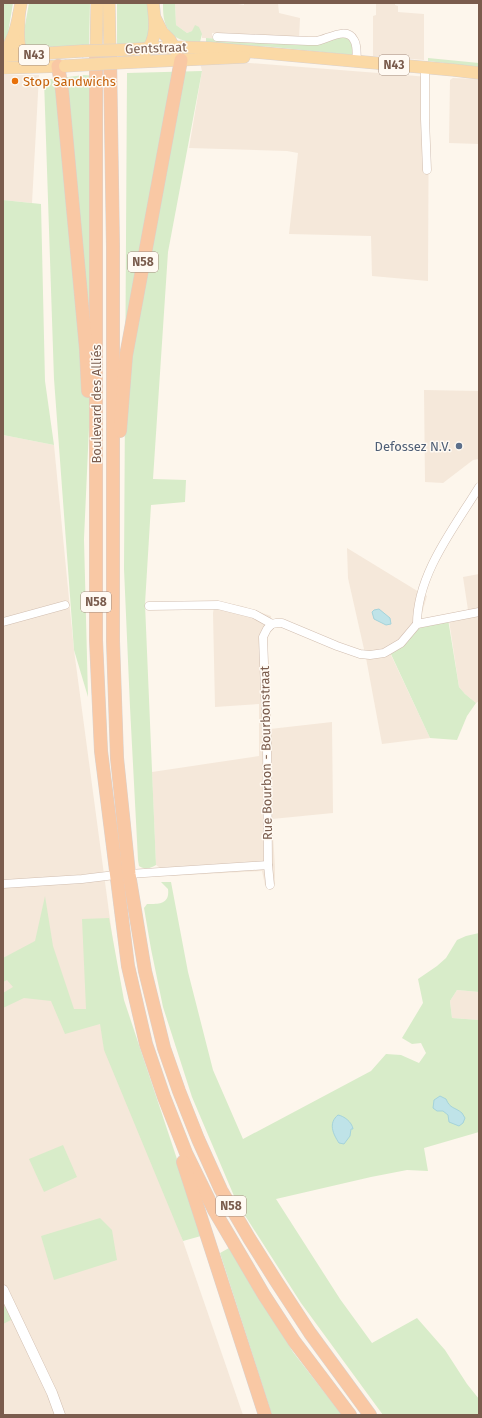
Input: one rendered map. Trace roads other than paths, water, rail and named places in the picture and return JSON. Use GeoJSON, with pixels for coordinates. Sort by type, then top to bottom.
{"type":"FeatureCollection","features":[{"type":"Feature","properties":{"kind":"highway","name":"Boulevard des Alliés"},"geometry":{"type":"LineString","coordinates":[[96,57],[96,640],[101,751],[115,875]]}},
{"type":"Feature","properties":{"kind":"highway","name":"Boulevard des Alliés"},"geometry":{"type":"LineString","coordinates":[[113,60],[113,628],[117,758],[129,874]]}},
{"type":"Feature","properties":{"kind":"highway","name":"N58"},"geometry":{"type":"LineString","coordinates":[[112,464],[120,435],[126,356],[181,60]]}},
{"type":"Feature","properties":{"kind":"highway","name":"N58"},"geometry":{"type":"LineString","coordinates":[[64,61],[62,90],[86,349],[89,407],[96,452]]}},
{"type":"Feature","properties":{"kind":"highway","name":"N58"},"geometry":{"type":"LineString","coordinates":[[129,874],[146,971],[164,1048],[198,1139],[221,1190],[249,1238],[310,1333],[370,1415]]}},
{"type":"Feature","properties":{"kind":"highway","name":"N58"},"geometry":{"type":"LineString","coordinates":[[115,875],[128,966],[146,1044],[164,1097],[186,1153],[214,1210],[264,1295],[294,1341],[350,1415]]}},
{"type":"Feature","properties":{"kind":"highway"},"geometry":{"type":"LineString","coordinates":[[164,1097],[265,1415]]}},
{"type":"Feature","properties":{"kind":"main road","name":"N58"},"geometry":{"type":"LineString","coordinates":[[96,57],[97,3]]}},
{"type":"Feature","properties":{"kind":"main road","name":"N58"},"geometry":{"type":"LineString","coordinates":[[109,3],[113,60]]}},
{"type":"Feature","properties":{"kind":"main road"},"geometry":{"type":"LineString","coordinates":[[142,54],[153,40],[153,3]]}},
{"type":"Feature","properties":{"kind":"main road"},"geometry":{"type":"LineString","coordinates":[[20,9],[19,45],[22,56],[27,62],[36,66]]}},
{"type":"Feature","properties":{"kind":"main road"},"geometry":{"type":"LineString","coordinates":[[4,60],[5,51],[12,41],[20,9]]}},
{"type":"Feature","properties":{"kind":"main road"},"geometry":{"type":"LineString","coordinates":[[154,17],[162,32],[174,46],[181,60]]}},
{"type":"Feature","properties":{"kind":"main road","name":"Gentstraat"},"geometry":{"type":"LineString","coordinates":[[4,60],[22,56],[64,61],[82,51],[142,54],[174,46],[309,57]]}},
{"type":"Feature","properties":{"kind":"main road","name":"N43"},"geometry":{"type":"LineString","coordinates":[[4,60],[36,66],[64,61],[113,60],[142,54],[181,60],[309,57],[479,73]]}},
{"type":"Feature","properties":{"kind":"street"},"geometry":{"type":"LineString","coordinates":[[217,37],[308,42],[318,41],[340,34],[347,34],[354,39],[357,61]]}},
{"type":"Feature","properties":{"kind":"street"},"geometry":{"type":"LineString","coordinates":[[425,67],[427,170]]}},
{"type":"Feature","properties":{"kind":"street"},"geometry":{"type":"LineString","coordinates":[[417,624],[417,612],[420,599],[435,558],[479,487]]}},
{"type":"Feature","properties":{"kind":"street"},"geometry":{"type":"LineString","coordinates":[[3,622],[65,605]]}},
{"type":"Feature","properties":{"kind":"street"},"geometry":{"type":"LineString","coordinates":[[149,606],[218,605],[254,614],[272,624],[276,622],[282,623],[355,652],[370,655],[384,653],[401,643],[417,624],[479,612]]}},
{"type":"Feature","properties":{"kind":"street","name":"Rue Bourbon - Bourbonstraat"},"geometry":{"type":"LineString","coordinates":[[270,885],[268,865],[267,743],[263,637],[267,629],[272,624]]}},
{"type":"Feature","properties":{"kind":"street"},"geometry":{"type":"LineString","coordinates":[[129,874],[268,865]]}},
{"type":"Feature","properties":{"kind":"street"},"geometry":{"type":"LineString","coordinates":[[3,884],[82,879],[115,875]]}},
{"type":"Feature","properties":{"kind":"street"},"geometry":{"type":"LineString","coordinates":[[3,1290],[52,1393],[60,1415]]}},
{"type":"Feature","properties":{"kind":"water"},"geometry":{"type":"Polygon","coordinates":[[[379,609],[390,618],[391,624],[386,625],[374,619],[372,612],[379,609]]]}},
{"type":"Feature","properties":{"kind":"water"},"geometry":{"type":"Polygon","coordinates":[[[440,1096],[446,1099],[451,1106],[462,1113],[465,1118],[463,1123],[459,1126],[449,1122],[448,1115],[443,1111],[437,1111],[433,1108],[434,1100],[440,1096]]]}},
{"type":"Feature","properties":{"kind":"water"},"geometry":{"type":"Polygon","coordinates":[[[338,1115],[347,1120],[353,1129],[351,1129],[350,1136],[344,1144],[339,1143],[332,1129],[333,1121],[338,1115]]]}},
{"type":"Feature","properties":{"kind":"place","name":"Stop Sandwichs"},"geometry":{"type":"Point","coordinates":[15,81]}},
{"type":"Feature","properties":{"kind":"place","name":"Defossez N.V."},"geometry":{"type":"Point","coordinates":[459,446]}}]}
